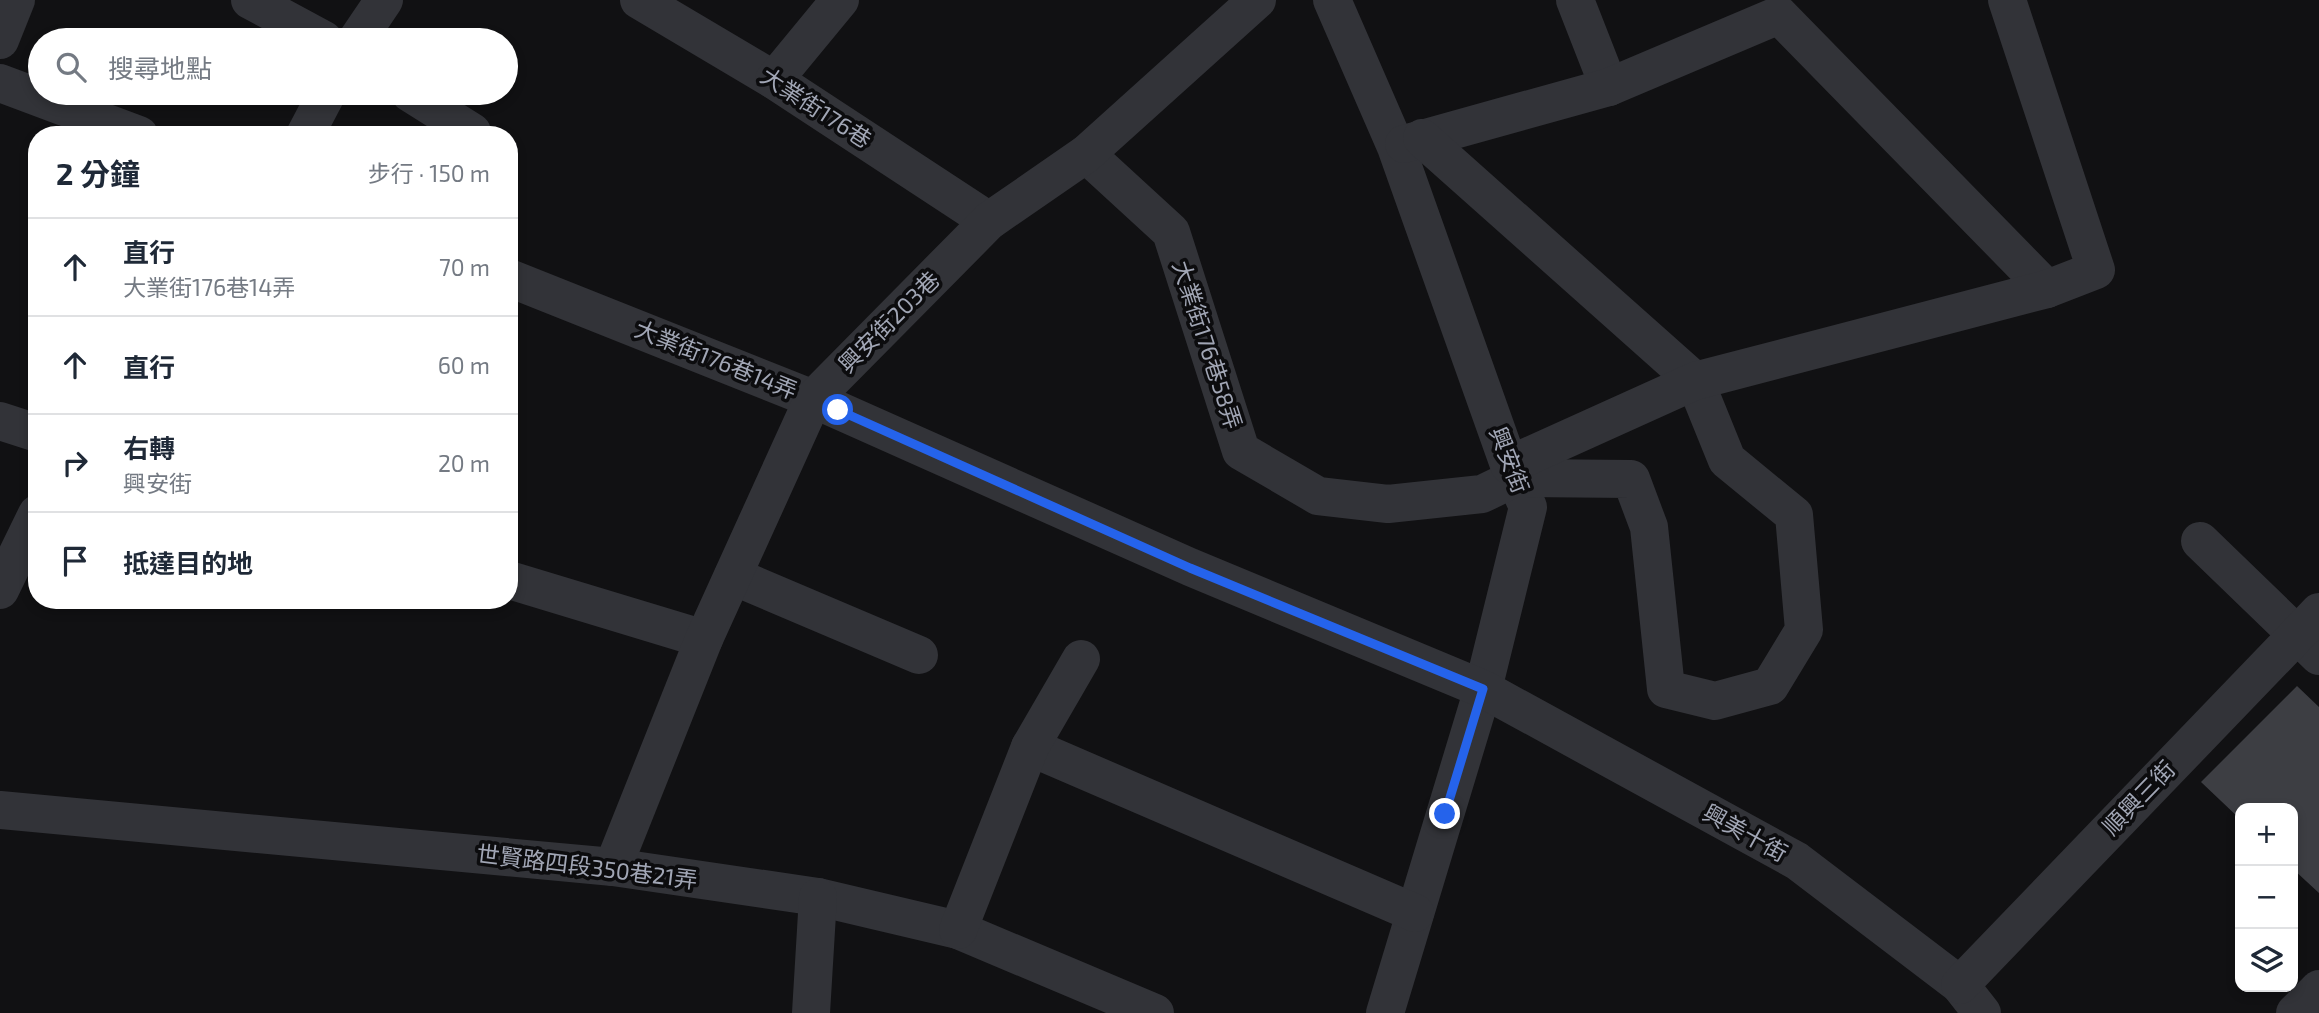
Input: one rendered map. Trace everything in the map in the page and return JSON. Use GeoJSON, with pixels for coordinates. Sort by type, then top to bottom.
{"type":"FeatureCollection","features":[{"type":"Feature","properties":{"kind":"street"},"geometry":{"type":"LineString","coordinates":[[0,40],[16,0]]}},
{"type":"Feature","properties":{"kind":"street"},"geometry":{"type":"LineString","coordinates":[[250,0],[302,28]]}},
{"type":"Feature","properties":{"kind":"street"},"geometry":{"type":"LineString","coordinates":[[365,28],[384,0]]}},
{"type":"Feature","properties":{"kind":"street","name":"大業街176巷"},"geometry":{"type":"LineString","coordinates":[[639,0],[774,80],[989,221]]}},
{"type":"Feature","properties":{"kind":"street"},"geometry":{"type":"LineString","coordinates":[[774,80],[840,0]]}},
{"type":"Feature","properties":{"kind":"street","name":"興安街203巷"},"geometry":{"type":"LineString","coordinates":[[613,867],[704,639],[813,399],[989,221],[1086,154],[1257,0]]}},
{"type":"Feature","properties":{"kind":"street","name":"興安街"},"geometry":{"type":"LineString","coordinates":[[1332,0],[1409,143],[1512,472],[1528,507],[1483,689],[1385,1013]]}},
{"type":"Feature","properties":{"kind":"street"},"geometry":{"type":"LineString","coordinates":[[1575,0],[1609,87]]}},
{"type":"Feature","properties":{"kind":"street","name":"大業街176巷58弄"},"geometry":{"type":"LineString","coordinates":[[1086,154],[1171,232],[1241,451],[1318,496],[1388,504],[1482,494],[1512,472],[1695,381],[2047,289],[2096,270],[2007,0]]}},
{"type":"Feature","properties":{"kind":"street"},"geometry":{"type":"LineString","coordinates":[[1409,143],[1609,87],[1779,15],[2047,289]]}},
{"type":"Feature","properties":{"kind":"street"},"geometry":{"type":"LineString","coordinates":[[0,83],[28,93]]}},
{"type":"Feature","properties":{"kind":"street"},"geometry":{"type":"LineString","coordinates":[[59,105],[115,126]]}},
{"type":"Feature","properties":{"kind":"street"},"geometry":{"type":"LineString","coordinates":[[310,126],[321,105]]}},
{"type":"Feature","properties":{"kind":"street"},"geometry":{"type":"LineString","coordinates":[[429,105],[462,126]]}},
{"type":"Feature","properties":{"kind":"street"},"geometry":{"type":"LineString","coordinates":[[1409,143],[1695,381],[1727,460],[1794,515],[1804,630],[1770,686],[1715,701],[1666,690],[1649,527],[1631,479],[1512,472]]}},
{"type":"Feature","properties":{"kind":"street","name":"大業街176巷14弄"},"geometry":{"type":"LineString","coordinates":[[518,282],[813,399],[1190,568],[1483,689]]}},
{"type":"Feature","properties":{"kind":"street"},"geometry":{"type":"LineString","coordinates":[[0,421],[28,430]]}},
{"type":"Feature","properties":{"kind":"street"},"geometry":{"type":"LineString","coordinates":[[0,590],[28,532]]}},
{"type":"Feature","properties":{"kind":"street"},"geometry":{"type":"LineString","coordinates":[[2200,541],[2311,634]]}},
{"type":"Feature","properties":{"kind":"street"},"geometry":{"type":"LineString","coordinates":[[733,576],[919,655]]}},
{"type":"Feature","properties":{"kind":"street"},"geometry":{"type":"LineString","coordinates":[[518,583],[704,639]]}},
{"type":"Feature","properties":{"kind":"street","name":"順興三街"},"geometry":{"type":"LineString","coordinates":[[1971,999],[2311,634]]}},
{"type":"Feature","properties":{"kind":"street"},"geometry":{"type":"LineString","coordinates":[[958,930],[1030,747],[1081,659]]}},
{"type":"Feature","properties":{"kind":"street","name":"興美十街"},"geometry":{"type":"LineString","coordinates":[[1483,689],[1797,861],[1971,999]]}},
{"type":"Feature","properties":{"kind":"street"},"geometry":{"type":"LineString","coordinates":[[1030,747],[1415,913]]}},
{"type":"Feature","properties":{"kind":"street","name":"世賢路四段350巷21弄"},"geometry":{"type":"LineString","coordinates":[[0,810],[613,867],[818,897],[958,930],[1155,1013]]}},
{"type":"Feature","properties":{"kind":"street"},"geometry":{"type":"LineString","coordinates":[[811,1013],[818,897]]}},
{"type":"Feature","properties":{"kind":"street"},"geometry":{"type":"LineString","coordinates":[[2295,1013],[2319,989]]}},
{"type":"Feature","properties":{"kind":"building"},"geometry":{"type":"Polygon","coordinates":[[[2297,686],[2319,707],[2319,893],[2298,874],[2298,803],[2235,803],[2235,814],[2201,782],[2297,686]]]}},
{"type":"Feature","properties":{"kind":"route"},"geometry":{"type":"LineString","coordinates":[[838,410],[1190,568],[1483,689],[1445,814]]}}]}
